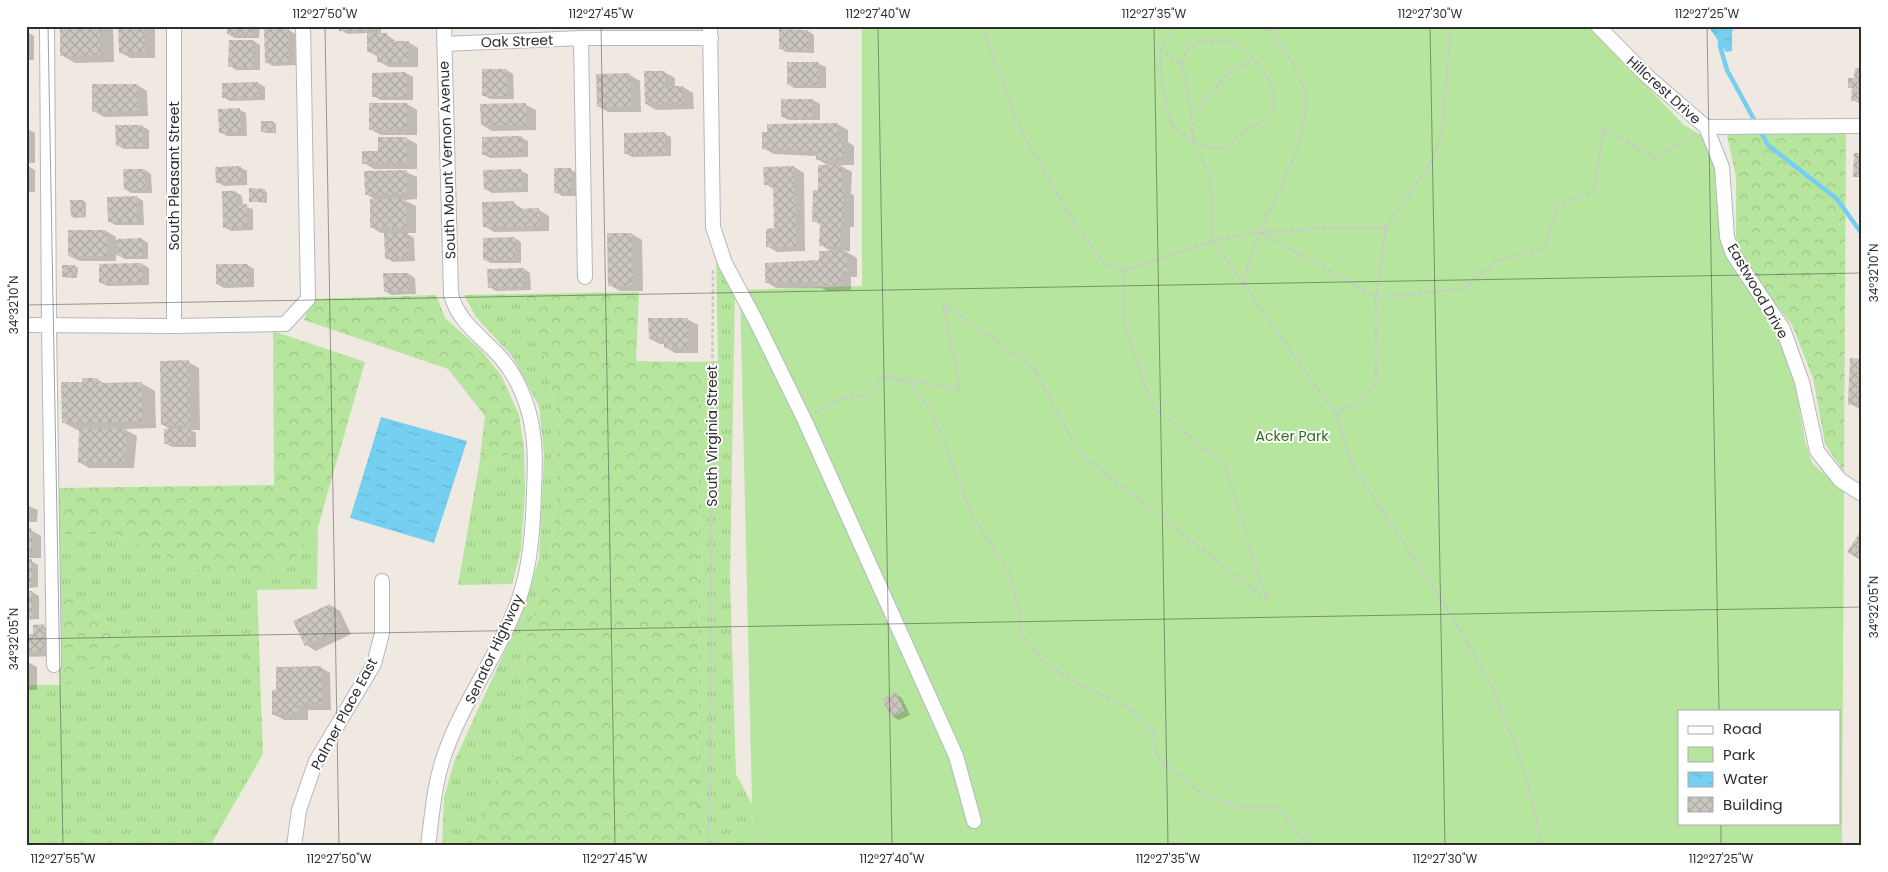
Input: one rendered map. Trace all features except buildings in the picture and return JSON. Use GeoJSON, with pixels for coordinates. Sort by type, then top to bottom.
{"type":"FeatureCollection","features":[{"type":"Feature","properties":{"kind":"street"},"geometry":{"type":"LineString","coordinates":[[47,26],[54,665]]}},
{"type":"Feature","properties":{"kind":"street","name":"South Pleasant Street"},"geometry":{"type":"LineString","coordinates":[[174,26],[174,326]]}},
{"type":"Feature","properties":{"kind":"street"},"geometry":{"type":"LineString","coordinates":[[26,325],[174,326],[285,324],[308,298],[303,26]]}},
{"type":"Feature","properties":{"kind":"street","name":"South Mount Vernon Avenue"},"geometry":{"type":"LineString","coordinates":[[444,26],[451,294]]}},
{"type":"Feature","properties":{"kind":"street","name":"Hillcrest Drive"},"geometry":{"type":"LineString","coordinates":[[1598,26],[1647,76],[1706,127],[1862,126]]}},
{"type":"Feature","properties":{"kind":"street"},"geometry":{"type":"LineString","coordinates":[[711,32],[713,227],[725,263],[805,421],[956,756],[974,821]]}},
{"type":"Feature","properties":{"kind":"street","name":"Oak Street"},"geometry":{"type":"LineString","coordinates":[[444,44],[711,32]]}},
{"type":"Feature","properties":{"kind":"street"},"geometry":{"type":"LineString","coordinates":[[581,38],[585,277]]}},
{"type":"Feature","properties":{"kind":"street","name":"Eastwood Drive"},"geometry":{"type":"LineString","coordinates":[[1706,127],[1722,167],[1727,237],[1733,254],[1783,329],[1802,382],[1816,451],[1840,480],[1862,494]]}},
{"type":"Feature","properties":{"kind":"street","name":"Senator Highway"},"geometry":{"type":"LineString","coordinates":[[428,846],[435,796],[444,756],[520,596],[526,572],[533,525],[535,457],[534,434],[529,412],[514,376],[502,359],[462,319],[454,307],[451,294]]}},
{"type":"Feature","properties":{"kind":"street","name":"Palmer Place East"},"geometry":{"type":"LineString","coordinates":[[294,846],[299,810],[316,761],[374,664],[382,634],[382,581]]}},
{"type":"Feature","properties":{"kind":"path"},"geometry":{"type":"LineString","coordinates":[[981,26],[1024,137],[1079,230],[1105,265],[1125,270],[1213,241],[1260,232],[1328,228],[1386,228]]}},
{"type":"Feature","properties":{"kind":"path"},"geometry":{"type":"LineString","coordinates":[[1173,26],[1160,50],[1162,87],[1172,125],[1194,142],[1220,148],[1226,147],[1241,133],[1268,117],[1274,104],[1273,92],[1266,73],[1246,52],[1232,43],[1204,41],[1188,46],[1181,64],[1188,91],[1194,142],[1210,175],[1213,241],[1335,413],[1354,468],[1454,619],[1495,692],[1524,770],[1543,846]]}},
{"type":"Feature","properties":{"kind":"path"},"geometry":{"type":"LineString","coordinates":[[1245,286],[1247,266],[1260,232],[1299,147],[1305,110],[1305,91],[1291,58],[1267,26]]}},
{"type":"Feature","properties":{"kind":"path"},"geometry":{"type":"LineString","coordinates":[[1335,413],[1361,402],[1376,382],[1376,297],[1386,228],[1432,161],[1442,133],[1451,26]]}},
{"type":"Feature","properties":{"kind":"path"},"geometry":{"type":"LineString","coordinates":[[1160,50],[1181,64]]}},
{"type":"Feature","properties":{"kind":"path"},"geometry":{"type":"LineString","coordinates":[[1191,118],[1220,82],[1231,72],[1253,59]]}},
{"type":"Feature","properties":{"kind":"path"},"geometry":{"type":"LineString","coordinates":[[1260,232],[1376,297],[1463,289],[1496,261],[1545,248],[1557,205],[1593,192],[1604,128],[1654,158],[1706,127]]}},
{"type":"Feature","properties":{"kind":"path","name":"South Virginia Street"},"geometry":{"type":"LineString","coordinates":[[710,846],[713,267]]}},
{"type":"Feature","properties":{"kind":"path"},"geometry":{"type":"LineString","coordinates":[[885,376],[960,389],[943,304],[1033,367],[1080,454],[1267,600],[1224,464],[1153,407],[1124,322],[1125,270]]}},
{"type":"Feature","properties":{"kind":"path"},"geometry":{"type":"LineString","coordinates":[[805,421],[829,402],[849,396],[865,396],[885,376]]}},
{"type":"Feature","properties":{"kind":"path"},"geometry":{"type":"LineString","coordinates":[[885,376],[899,379],[915,389],[934,418],[972,516],[1009,572],[1018,605],[1022,634],[1042,661],[1084,687],[1125,705],[1153,732],[1157,757],[1202,794],[1244,808],[1277,806],[1298,833],[1312,846]]}},
{"type":"Feature","properties":{"kind":"green space","name":"Acker Park"},"geometry":{"type":"Polygon","coordinates":[[[862,26],[1589,26],[1684,125],[1706,138],[1715,172],[1720,236],[1776,329],[1795,384],[1805,441],[1812,463],[1844,492],[1842,846],[753,846],[740,290],[862,286],[862,26]]]}},
{"type":"Feature","properties":{"kind":"green space"},"geometry":{"type":"Polygon","coordinates":[[[1846,131],[1844,472],[1825,444],[1813,378],[1792,325],[1742,261],[1736,237],[1736,177],[1727,135],[1846,131]]]}},
{"type":"Feature","properties":{"kind":"green space"},"geometry":{"type":"Polygon","coordinates":[[[716,253],[735,291],[730,579],[736,774],[752,804],[753,846],[698,846],[699,362],[718,361],[716,253]]]}},
{"type":"Feature","properties":{"kind":"green space"},"geometry":{"type":"Polygon","coordinates":[[[639,292],[636,361],[699,362],[698,846],[473,846],[485,794],[514,756],[526,704],[524,644],[549,563],[557,500],[557,413],[541,344],[523,294],[639,292]]]}},
{"type":"Feature","properties":{"kind":"green space"},"geometry":{"type":"Polygon","coordinates":[[[523,294],[541,344],[557,413],[557,500],[549,563],[524,644],[526,704],[514,756],[485,794],[473,846],[442,846],[444,798],[454,762],[521,616],[539,559],[544,455],[539,406],[512,356],[476,317],[464,295],[523,294]]]}},
{"type":"Feature","properties":{"kind":"green space"},"geometry":{"type":"Polygon","coordinates":[[[436,295],[445,318],[481,350],[501,375],[519,415],[524,448],[479,466],[485,416],[448,369],[304,320],[312,299],[436,295]]]}},
{"type":"Feature","properties":{"kind":"green space"},"geometry":{"type":"Polygon","coordinates":[[[273,331],[365,362],[318,527],[291,563],[235,577],[202,571],[114,534],[58,534],[58,488],[274,485],[273,331]]]}},
{"type":"Feature","properties":{"kind":"green space"},"geometry":{"type":"Polygon","coordinates":[[[524,448],[525,492],[521,550],[512,584],[458,585],[479,466],[524,448]]]}},
{"type":"Feature","properties":{"kind":"green space"},"geometry":{"type":"Polygon","coordinates":[[[318,527],[317,589],[257,590],[263,754],[210,846],[26,846],[26,685],[60,685],[109,661],[120,628],[94,615],[59,587],[58,534],[114,534],[202,571],[291,563],[318,527]]]}},
{"type":"Feature","properties":{"kind":"green space"},"geometry":{"type":"Polygon","coordinates":[[[59,587],[94,615],[120,628],[121,642],[109,661],[60,685],[59,587]]]}},
{"type":"Feature","properties":{"kind":"water"},"geometry":{"type":"Polygon","coordinates":[[[1708,26],[1735,26],[1732,32],[1732,51],[1726,52],[1708,26]]]}},
{"type":"Feature","properties":{"kind":"water"},"geometry":{"type":"Polygon","coordinates":[[[381,417],[467,441],[434,543],[350,518],[381,417]]]}},
{"type":"Feature","properties":{"kind":"waterway"},"geometry":{"type":"LineString","coordinates":[[1720,39],[1720,46],[1727,70],[1768,145],[1837,199],[1862,234]]}}]}
